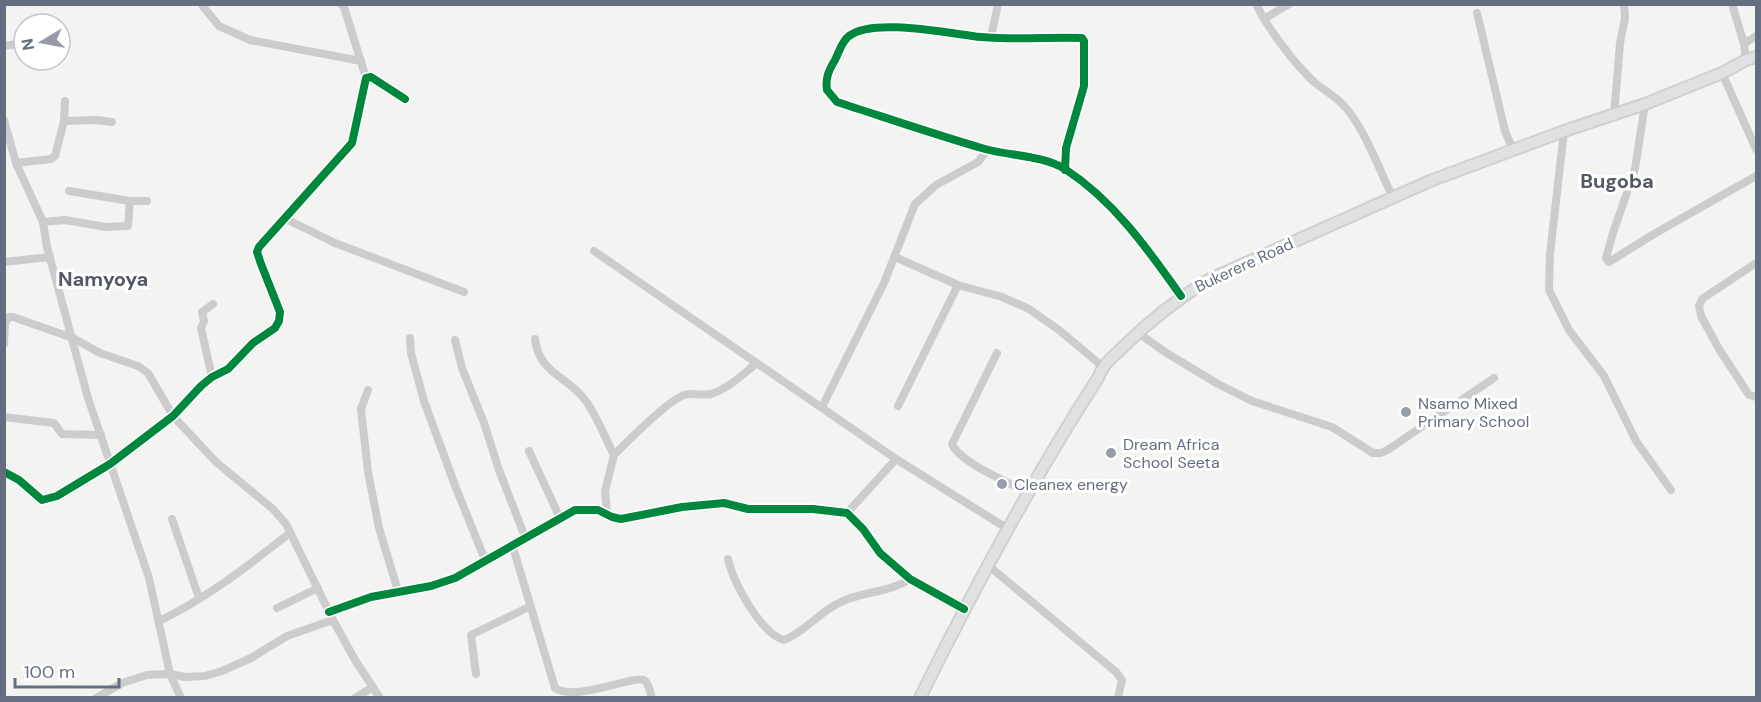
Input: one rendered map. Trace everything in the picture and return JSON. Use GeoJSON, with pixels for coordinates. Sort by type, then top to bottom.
{"type":"FeatureCollection","features":[{"type":"Feature","properties":{"kind":"main road","name":"Bukerere Road"},"geometry":{"type":"LineString","coordinates":[[920,698],[964,609],[1008,529],[1098,378],[1102,366],[1137,332],[1180,296],[1210,279],[1431,181],[1564,131],[1645,104],[1722,73],[1751,58]]}},
{"type":"Feature","properties":{"kind":"street"},"geometry":{"type":"LineString","coordinates":[[201,4],[219,26],[250,40],[361,61]]}},
{"type":"Feature","properties":{"kind":"street"},"geometry":{"type":"LineString","coordinates":[[4,472],[45,500],[57,496],[110,464],[173,416],[212,377],[228,369],[253,343],[275,328],[279,321],[279,305],[257,252],[262,243],[352,143],[366,78],[344,7],[341,4]]}},
{"type":"Feature","properties":{"kind":"street"},"geometry":{"type":"LineString","coordinates":[[991,37],[998,4]]}},
{"type":"Feature","properties":{"kind":"street"},"geometry":{"type":"LineString","coordinates":[[1256,4],[1264,19],[1309,76],[1348,110],[1393,198]]}},
{"type":"Feature","properties":{"kind":"street"},"geometry":{"type":"LineString","coordinates":[[1264,19],[1289,4]]}},
{"type":"Feature","properties":{"kind":"street"},"geometry":{"type":"LineString","coordinates":[[1614,115],[1620,43],[1625,18],[1624,4]]}},
{"type":"Feature","properties":{"kind":"street"},"geometry":{"type":"LineString","coordinates":[[1732,4],[1744,44],[1751,58]]}},
{"type":"Feature","properties":{"kind":"street"},"geometry":{"type":"LineString","coordinates":[[1477,13],[1505,131],[1513,150]]}},
{"type":"Feature","properties":{"kind":"street"},"geometry":{"type":"LineString","coordinates":[[1065,170],[1066,148],[1084,86],[1083,39],[1080,37],[1046,39],[991,37],[889,28],[857,32],[848,36],[827,74],[826,83],[830,95],[837,102],[987,150],[1047,162],[1065,170],[1115,210],[1128,224],[1180,296]]}},
{"type":"Feature","properties":{"kind":"street"},"geometry":{"type":"LineString","coordinates":[[1744,44],[1756,36]]}},
{"type":"Feature","properties":{"kind":"street"},"geometry":{"type":"LineString","coordinates":[[1722,73],[1756,149]]}},
{"type":"Feature","properties":{"kind":"street"},"geometry":{"type":"LineString","coordinates":[[366,78],[371,77],[405,99]]}},
{"type":"Feature","properties":{"kind":"street"},"geometry":{"type":"LineString","coordinates":[[16,164],[51,159],[55,156],[64,121],[65,101]]}},
{"type":"Feature","properties":{"kind":"street"},"geometry":{"type":"LineString","coordinates":[[1645,104],[1635,169],[1606,258],[1609,262],[1756,176]]}},
{"type":"Feature","properties":{"kind":"street"},"geometry":{"type":"LineString","coordinates":[[4,120],[16,164],[44,222],[50,257],[88,398],[149,578],[170,674],[181,698]]}},
{"type":"Feature","properties":{"kind":"street"},"geometry":{"type":"LineString","coordinates":[[64,121],[112,122]]}},
{"type":"Feature","properties":{"kind":"street"},"geometry":{"type":"LineString","coordinates":[[1564,131],[1550,254],[1549,290],[1569,330],[1604,376],[1636,441],[1671,490]]}},
{"type":"Feature","properties":{"kind":"street"},"geometry":{"type":"LineString","coordinates":[[822,407],[884,283],[915,204],[936,185],[978,162],[987,150]]}},
{"type":"Feature","properties":{"kind":"street"},"geometry":{"type":"LineString","coordinates":[[69,191],[130,201],[147,201]]}},
{"type":"Feature","properties":{"kind":"street"},"geometry":{"type":"LineString","coordinates":[[44,222],[65,220],[106,227],[128,226],[130,201]]}},
{"type":"Feature","properties":{"kind":"street"},"geometry":{"type":"LineString","coordinates":[[284,218],[335,243],[464,292]]}},
{"type":"Feature","properties":{"kind":"street"},"geometry":{"type":"LineString","coordinates":[[594,251],[896,459],[1008,529]]}},
{"type":"Feature","properties":{"kind":"street"},"geometry":{"type":"LineString","coordinates":[[4,262],[50,257]]}},
{"type":"Feature","properties":{"kind":"street"},"geometry":{"type":"LineString","coordinates":[[895,257],[958,285],[1002,297],[1029,309],[1059,330],[1102,366]]}},
{"type":"Feature","properties":{"kind":"street"},"geometry":{"type":"LineString","coordinates":[[1756,263],[1702,299],[1699,306],[1701,316],[1736,377],[1749,395],[1756,397]]}},
{"type":"Feature","properties":{"kind":"street"},"geometry":{"type":"LineString","coordinates":[[898,406],[958,285]]}},
{"type":"Feature","properties":{"kind":"street"},"geometry":{"type":"LineString","coordinates":[[212,377],[201,328],[204,321],[202,312],[213,304]]}},
{"type":"Feature","properties":{"kind":"street"},"geometry":{"type":"LineString","coordinates":[[4,344],[5,323],[9,317],[13,317],[73,338],[100,353],[144,369],[173,416],[216,462],[273,509],[286,524],[333,620],[380,698]]}},
{"type":"Feature","properties":{"kind":"street"},"geometry":{"type":"LineString","coordinates":[[1137,332],[1218,384],[1252,401],[1332,428],[1373,453],[1381,453],[1389,449],[1494,378]]}},
{"type":"Feature","properties":{"kind":"street"},"geometry":{"type":"LineString","coordinates":[[410,338],[411,353],[424,401],[485,560]]}},
{"type":"Feature","properties":{"kind":"street"},"geometry":{"type":"LineString","coordinates":[[535,339],[540,360],[576,389],[585,400],[614,455]]}},
{"type":"Feature","properties":{"kind":"street"},"geometry":{"type":"LineString","coordinates":[[455,340],[462,368],[525,537]]}},
{"type":"Feature","properties":{"kind":"street"},"geometry":{"type":"LineString","coordinates":[[997,353],[952,444],[956,451],[983,471],[1030,493]]}},
{"type":"Feature","properties":{"kind":"street"},"geometry":{"type":"LineString","coordinates":[[607,514],[605,491],[614,455],[639,430],[678,398],[691,394],[712,394],[721,390],[757,363]]}},
{"type":"Feature","properties":{"kind":"street"},"geometry":{"type":"LineString","coordinates":[[369,390],[361,409],[368,472],[379,528],[398,591]]}},
{"type":"Feature","properties":{"kind":"street"},"geometry":{"type":"LineString","coordinates":[[4,417],[54,423],[62,434],[68,436],[101,435]]}},
{"type":"Feature","properties":{"kind":"street"},"geometry":{"type":"LineString","coordinates":[[529,451],[560,518]]}},
{"type":"Feature","properties":{"kind":"street"},"geometry":{"type":"LineString","coordinates":[[847,513],[896,459]]}},
{"type":"Feature","properties":{"kind":"street"},"geometry":{"type":"LineString","coordinates":[[330,612],[371,597],[443,583],[574,510],[593,510],[621,519],[682,507],[724,503],[748,509],[822,510],[847,513],[864,529],[880,553],[910,579],[964,609]]}},
{"type":"Feature","properties":{"kind":"street"},"geometry":{"type":"LineString","coordinates":[[172,519],[199,598]]}},
{"type":"Feature","properties":{"kind":"street"},"geometry":{"type":"LineString","coordinates":[[159,621],[199,598],[290,533]]}},
{"type":"Feature","properties":{"kind":"street"},"geometry":{"type":"LineString","coordinates":[[512,544],[555,688],[566,694],[605,689],[637,679],[646,681],[652,698]]}},
{"type":"Feature","properties":{"kind":"street"},"geometry":{"type":"LineString","coordinates":[[728,559],[731,572],[751,609],[776,638],[784,640],[836,604],[889,590],[910,579]]}},
{"type":"Feature","properties":{"kind":"street"},"geometry":{"type":"LineString","coordinates":[[989,566],[1116,672],[1122,680],[1118,698]]}},
{"type":"Feature","properties":{"kind":"street"},"geometry":{"type":"LineString","coordinates":[[277,609],[318,588]]}},
{"type":"Feature","properties":{"kind":"street"},"geometry":{"type":"LineString","coordinates":[[476,674],[471,635],[531,606]]}},
{"type":"Feature","properties":{"kind":"street"},"geometry":{"type":"LineString","coordinates":[[96,698],[140,677],[170,674],[185,677],[205,676],[222,671],[244,662],[287,636],[333,620]]}},
{"type":"Feature","properties":{"kind":"street"},"geometry":{"type":"LineString","coordinates":[[355,698],[373,687]]}},
{"type":"Feature","properties":{"kind":"cycle path"},"geometry":{"type":"LineString","coordinates":[[1065,170],[1066,148],[1084,86],[1084,41],[1082,38],[993,38],[893,27],[860,30],[847,38],[829,71],[827,90],[837,102],[967,144],[1046,161],[1065,169],[1083,182],[1099,196],[1129,226],[1181,296]]}},
{"type":"Feature","properties":{"kind":"cycle path"},"geometry":{"type":"LineString","coordinates":[[4,472],[19,480],[42,500],[57,496],[110,464],[173,416],[201,386],[228,369],[253,343],[275,328],[280,312],[257,252],[259,247],[352,143],[366,78],[371,77],[405,99]]}},
{"type":"Feature","properties":{"kind":"cycle path"},"geometry":{"type":"LineString","coordinates":[[329,612],[371,597],[431,586],[455,578],[575,510],[598,510],[621,519],[682,507],[724,503],[748,509],[813,509],[847,513],[863,529],[880,553],[910,579],[964,609]]}},
{"type":"Feature","properties":{"kind":"place","name":"Nsamo Mixed Primary School"},"geometry":{"type":"Point","coordinates":[1406,412]}},
{"type":"Feature","properties":{"kind":"place","name":"Dream Africa School Seeta"},"geometry":{"type":"Point","coordinates":[1111,453]}},
{"type":"Feature","properties":{"kind":"place","name":"Cleanex energy"},"geometry":{"type":"Point","coordinates":[1002,484]}},
{"type":"Feature","properties":{"kind":"district","name":"Bugoba"},"geometry":{"type":"Point","coordinates":[1617,181]}},
{"type":"Feature","properties":{"kind":"district","name":"Namyoya"},"geometry":{"type":"Point","coordinates":[103,279]}}]}
